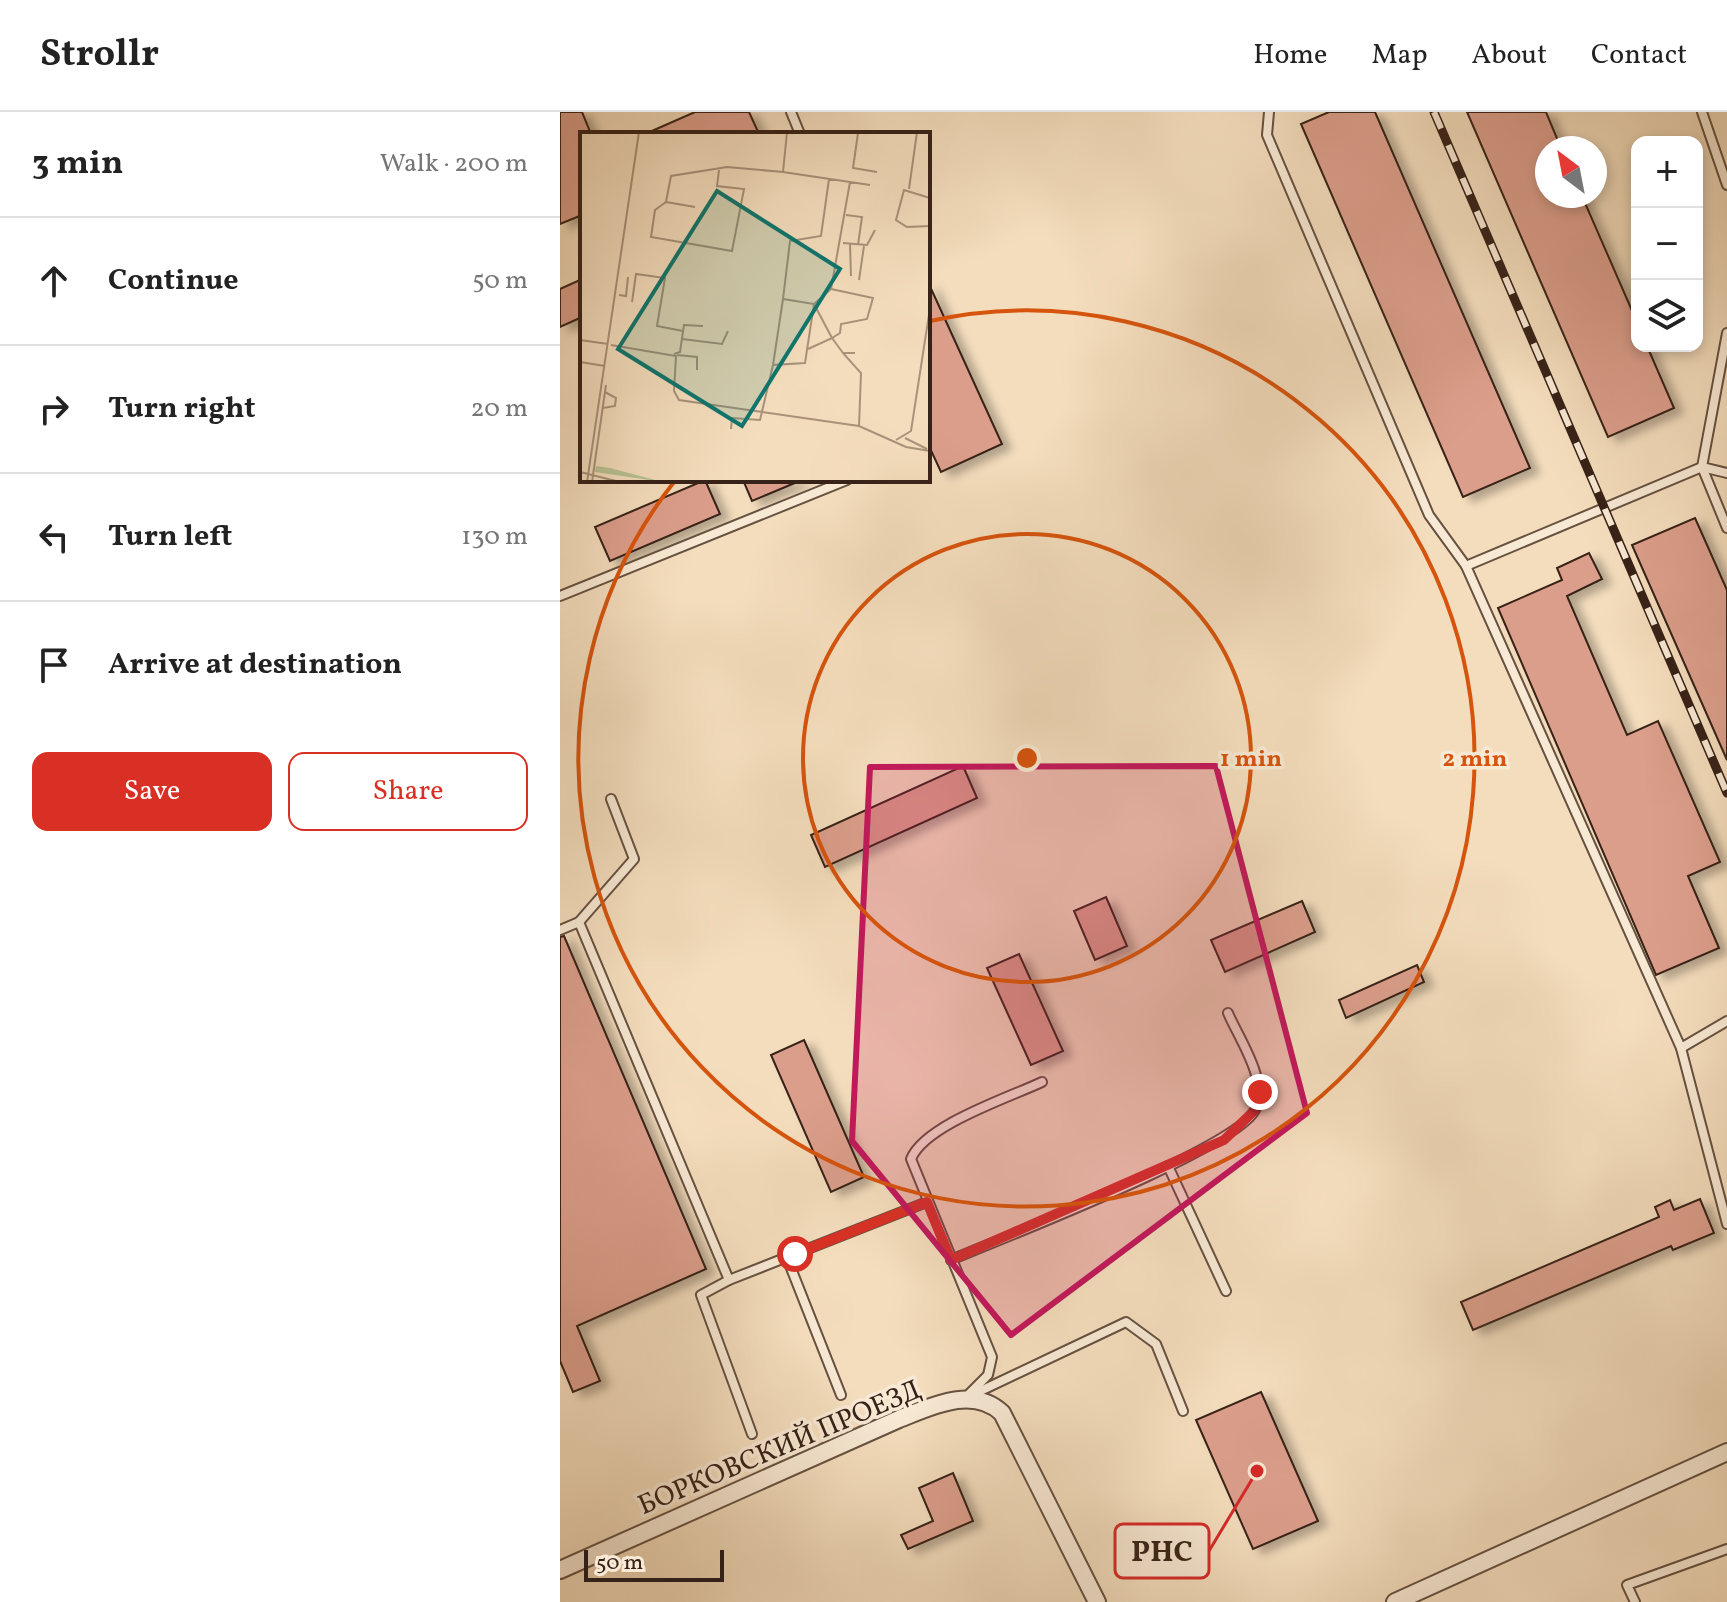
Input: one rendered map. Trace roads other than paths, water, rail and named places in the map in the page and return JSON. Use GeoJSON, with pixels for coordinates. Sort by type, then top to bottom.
{"type":"FeatureCollection","features":[{"type":"Feature","properties":{"kind":"street","name":"БОРКОВСКИЙ ПРОЕЗД"},"geometry":{"type":"LineString","coordinates":[[560,1570],[899,1419],[964,1399],[984,1401],[1002,1413],[1097,1602]]}},
{"type":"Feature","properties":{"kind":"street"},"geometry":{"type":"LineString","coordinates":[[1395,1602],[1727,1452]]}},
{"type":"Feature","properties":{"kind":"lane"},"geometry":{"type":"LineString","coordinates":[[791,112],[799,132]]}},
{"type":"Feature","properties":{"kind":"lane"},"geometry":{"type":"LineString","coordinates":[[1269,112],[1267,135],[1429,515],[1466,566],[1681,1048],[1727,1224]]}},
{"type":"Feature","properties":{"kind":"lane"},"geometry":{"type":"LineString","coordinates":[[1702,112],[1727,185]]}},
{"type":"Feature","properties":{"kind":"lane"},"geometry":{"type":"LineString","coordinates":[[1727,333],[1702,467],[1727,528]]}},
{"type":"Feature","properties":{"kind":"lane"},"geometry":{"type":"LineString","coordinates":[[1466,566],[1702,467],[1727,473]]}},
{"type":"Feature","properties":{"kind":"lane"},"geometry":{"type":"LineString","coordinates":[[560,596],[842,482]]}},
{"type":"Feature","properties":{"kind":"lane"},"geometry":{"type":"LineString","coordinates":[[560,930],[579,922],[634,859],[611,799]]}},
{"type":"Feature","properties":{"kind":"lane"},"geometry":{"type":"LineString","coordinates":[[579,922],[729,1280]]}},
{"type":"Feature","properties":{"kind":"lane"},"geometry":{"type":"LineString","coordinates":[[951,1260],[1224,1140],[1255,1110],[1260,1092],[1228,1013]]}},
{"type":"Feature","properties":{"kind":"lane"},"geometry":{"type":"LineString","coordinates":[[1681,1048],[1727,1021]]}},
{"type":"Feature","properties":{"kind":"lane"},"geometry":{"type":"LineString","coordinates":[[964,1399],[988,1375],[992,1357],[911,1159],[922,1141],[1042,1082]]}},
{"type":"Feature","properties":{"kind":"lane"},"geometry":{"type":"LineString","coordinates":[[1168,1166],[1226,1291]]}},
{"type":"Feature","properties":{"kind":"lane"},"geometry":{"type":"LineString","coordinates":[[752,1434],[701,1295],[729,1280],[927,1202]]}},
{"type":"Feature","properties":{"kind":"lane"},"geometry":{"type":"LineString","coordinates":[[787,1258],[841,1395]]}},
{"type":"Feature","properties":{"kind":"lane"},"geometry":{"type":"LineString","coordinates":[[964,1399],[1126,1322],[1156,1344],[1183,1411]]}},
{"type":"Feature","properties":{"kind":"lane"},"geometry":{"type":"LineString","coordinates":[[1635,1602],[1627,1585],[1727,1549]]}},
{"type":"Feature","properties":{"kind":"railway"},"geometry":{"type":"LineString","coordinates":[[1434,112],[1727,793]]}},
{"type":"Feature","properties":{"kind":"place","name":"РНС"},"geometry":{"type":"Point","coordinates":[1257,1471]}}]}
